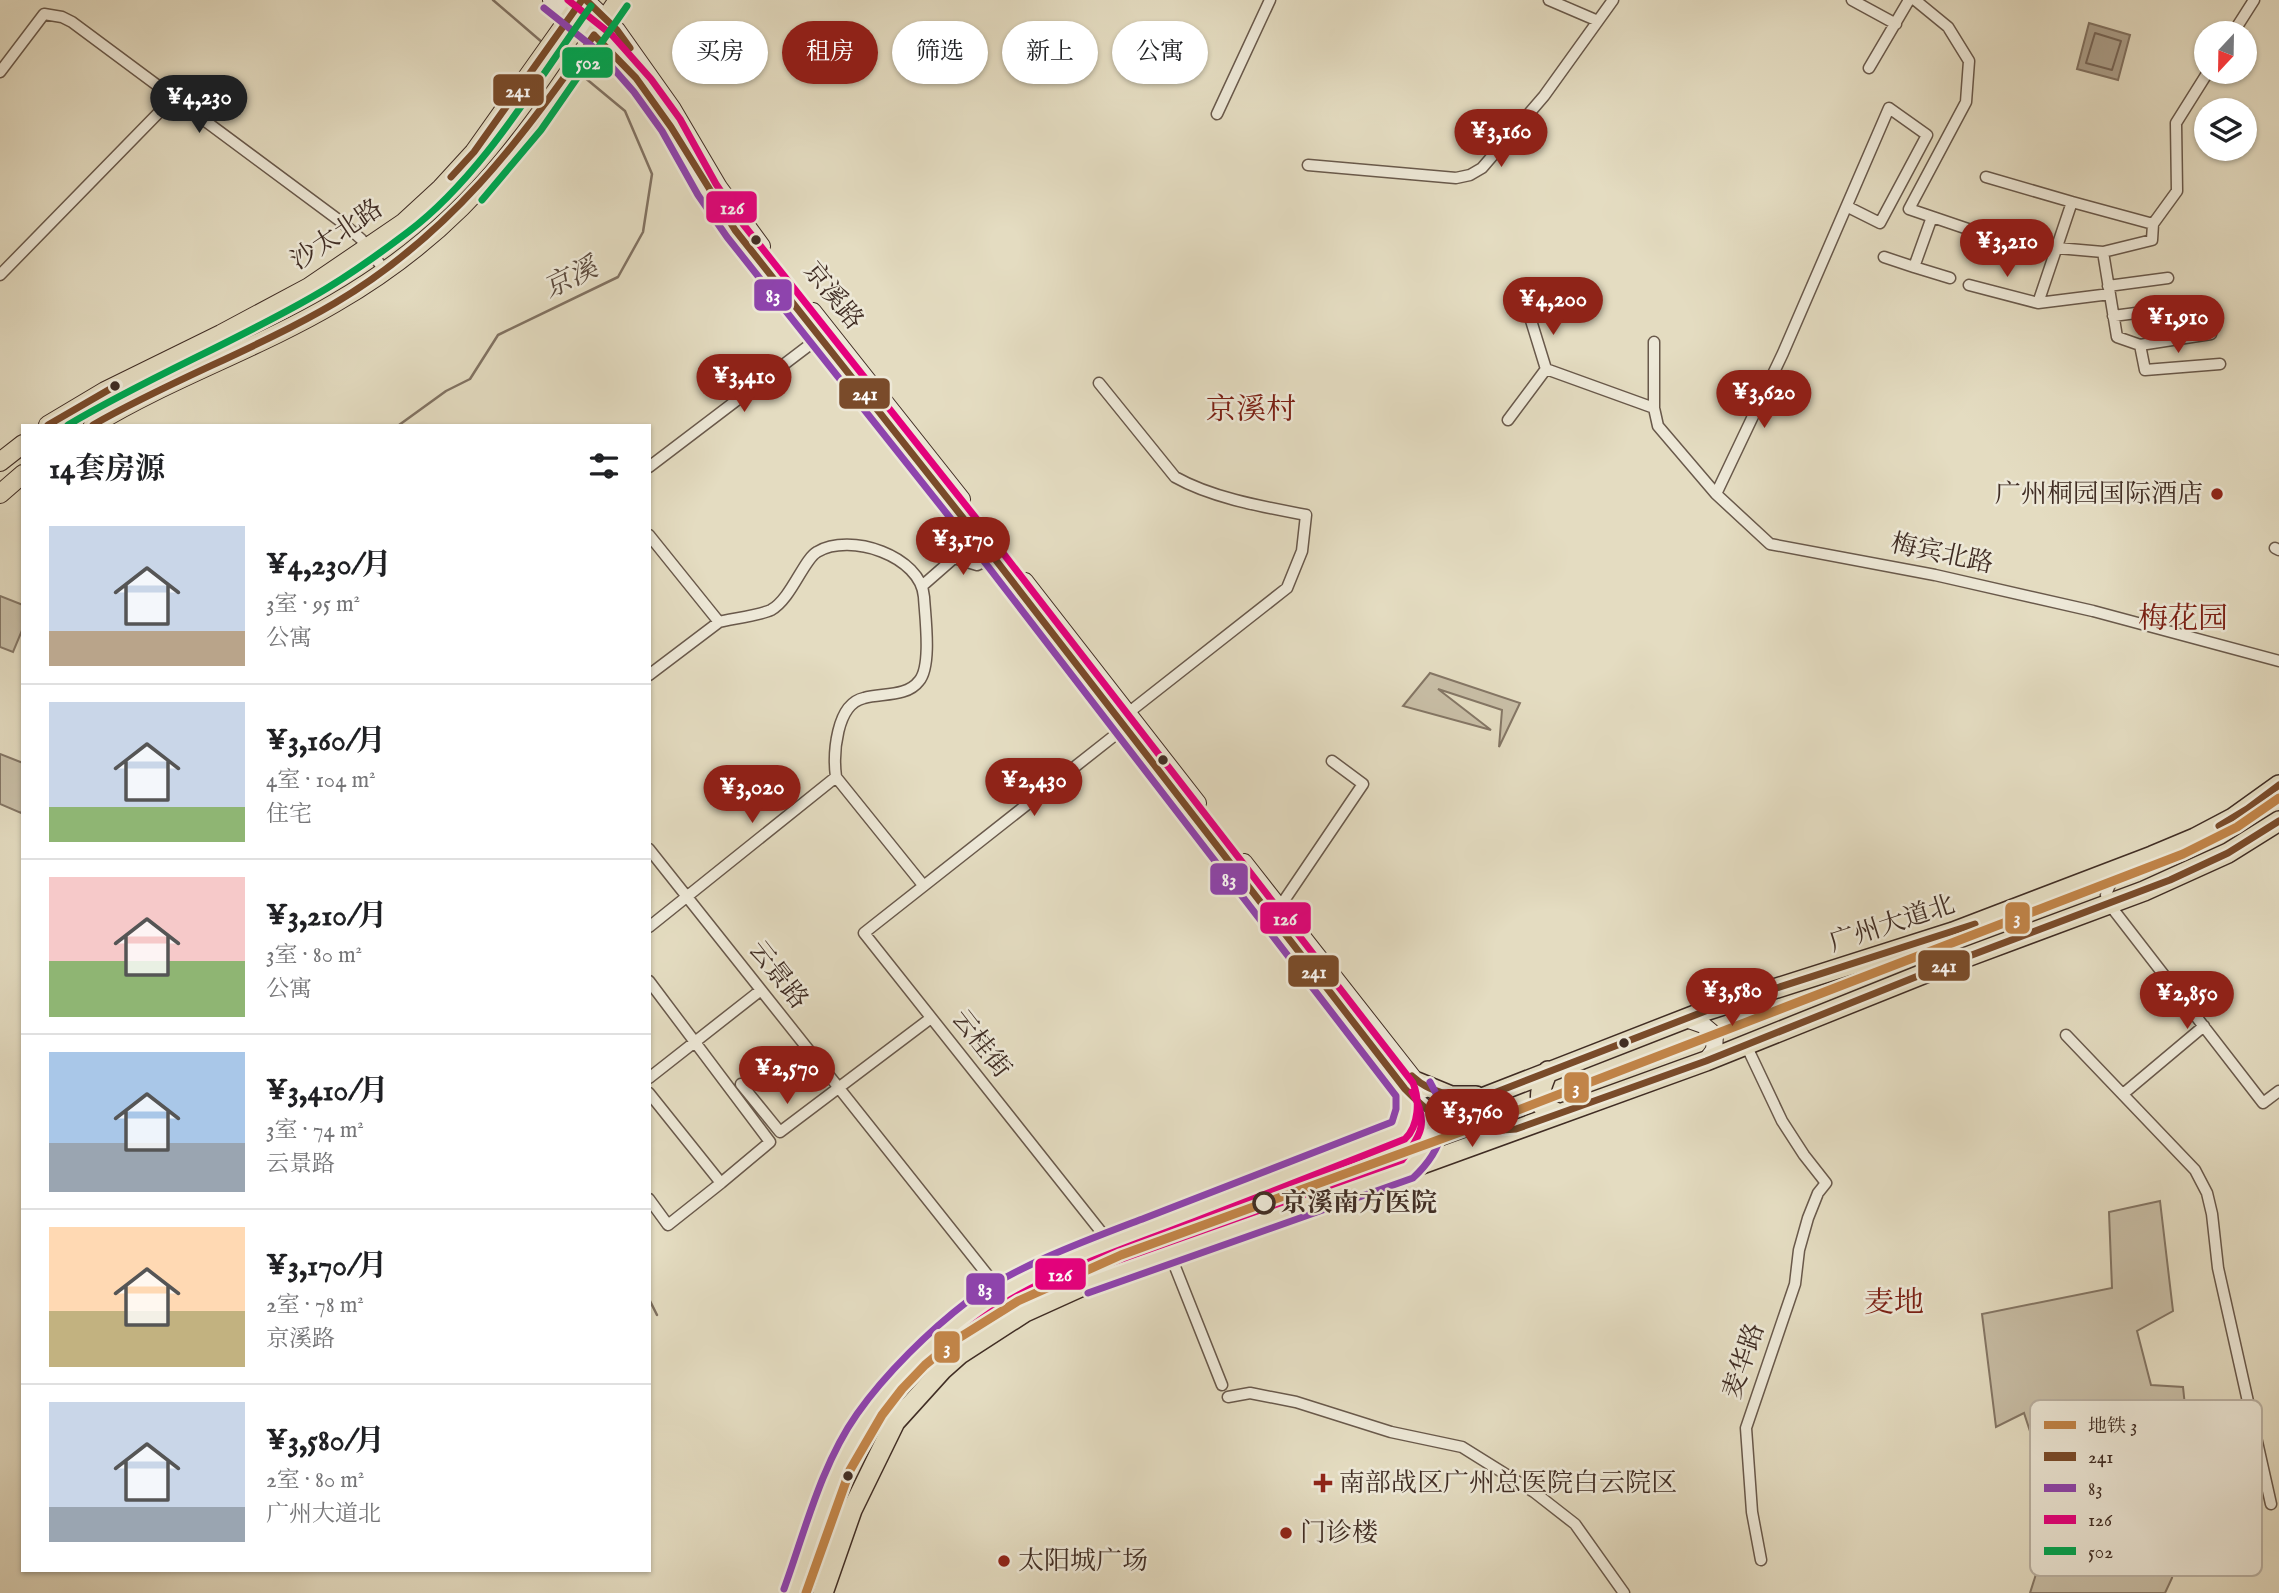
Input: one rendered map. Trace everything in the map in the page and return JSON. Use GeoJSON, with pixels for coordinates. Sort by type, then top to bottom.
{"type":"FeatureCollection","features":[{"type":"Feature","properties":{"kind":"highway","name":"广州大道北"},"geometry":{"type":"LineString","coordinates":[[794,1593],[839,1469],[871,1412],[938,1341],[975,1309],[1001,1292],[1110,1242],[1548,1070],[1686,1018],[1953,932],[2115,871],[2214,828],[2279,785]]}},
{"type":"Feature","properties":{"kind":"highway","name":"广州大道北"},"geometry":{"type":"LineString","coordinates":[[823,1593],[852,1510],[895,1422],[942,1370],[993,1331],[1033,1307],[1086,1283],[1706,1061],[2109,904],[2210,862],[2279,821]]}},
{"type":"Feature","properties":{"kind":"highway"},"geometry":{"type":"LineString","coordinates":[[1548,1070],[1541,1088],[1541,1102],[1544,1107],[1558,1113]]}},
{"type":"Feature","properties":{"kind":"highway"},"geometry":{"type":"LineString","coordinates":[[1400,1130],[1408,1108],[1411,1085],[1451,1096],[1494,1093]]}},
{"type":"Feature","properties":{"kind":"highway"},"geometry":{"type":"LineString","coordinates":[[1362,1145],[1372,1154],[1378,1166],[1371,1182]]}},
{"type":"Feature","properties":{"kind":"main road","name":"京溪路"},"geometry":{"type":"LineString","coordinates":[[551,0],[624,64],[659,107],[721,210],[993,557],[1279,908],[1411,1085]]}},
{"type":"Feature","properties":{"kind":"main road","name":"京溪路"},"geometry":{"type":"LineString","coordinates":[[584,0],[617,30],[673,108],[719,187],[744,222],[905,425],[1126,720],[1435,1116],[1476,1131],[1516,1129]]}},
{"type":"Feature","properties":{"kind":"main road","name":"沙太北路"},"geometry":{"type":"LineString","coordinates":[[50,424],[105,391],[309,287],[403,223],[474,152],[584,0]]}},
{"type":"Feature","properties":{"kind":"main road","name":"沙太北路"},"geometry":{"type":"LineString","coordinates":[[95,424],[334,304],[385,271],[436,231],[487,180],[525,133],[618,0]]}},
{"type":"Feature","properties":{"kind":"main road"},"geometry":{"type":"LineString","coordinates":[[0,462],[21,446]]}},
{"type":"Feature","properties":{"kind":"main road"},"geometry":{"type":"LineString","coordinates":[[0,494],[21,476]]}},
{"type":"Feature","properties":{"kind":"main road"},"geometry":{"type":"LineString","coordinates":[[1686,1018],[1703,1024],[1715,1035],[1714,1050],[1706,1061]]}},
{"type":"Feature","properties":{"kind":"main road"},"geometry":{"type":"LineString","coordinates":[[1408,1169],[1426,1146],[1435,1116]]}},
{"type":"Feature","properties":{"kind":"street"},"geometry":{"type":"LineString","coordinates":[[1217,114],[1269,0]]}},
{"type":"Feature","properties":{"kind":"street"},"geometry":{"type":"LineString","coordinates":[[1549,0],[1598,21]]}},
{"type":"Feature","properties":{"kind":"street"},"geometry":{"type":"LineString","coordinates":[[1308,165],[1456,178],[1470,175],[1482,168],[1544,96],[1613,0]]}},
{"type":"Feature","properties":{"kind":"street"},"geometry":{"type":"LineString","coordinates":[[1852,0],[1896,24]]}},
{"type":"Feature","properties":{"kind":"street"},"geometry":{"type":"LineString","coordinates":[[1869,68],[1909,0]]}},
{"type":"Feature","properties":{"kind":"street"},"geometry":{"type":"LineString","coordinates":[[1914,0],[1948,27],[1969,61],[1966,102],[1909,209],[2012,244],[2103,252],[2152,240],[2153,223],[2177,191],[2176,123],[2200,84]]}},
{"type":"Feature","properties":{"kind":"street"},"geometry":{"type":"LineString","coordinates":[[2241,21],[2254,0]]}},
{"type":"Feature","properties":{"kind":"street"},"geometry":{"type":"LineString","coordinates":[[0,72],[44,14],[72,22],[344,224],[369,248],[385,271]]}},
{"type":"Feature","properties":{"kind":"street"},"geometry":{"type":"LineString","coordinates":[[0,275],[174,97]]}},
{"type":"Feature","properties":{"kind":"street"},"geometry":{"type":"LineString","coordinates":[[1716,494],[1783,353],[1889,108],[1927,135],[1880,223],[1848,207]]}},
{"type":"Feature","properties":{"kind":"street"},"geometry":{"type":"LineString","coordinates":[[1986,177],[2153,223]]}},
{"type":"Feature","properties":{"kind":"street"},"geometry":{"type":"LineString","coordinates":[[2038,303],[2072,202]]}},
{"type":"Feature","properties":{"kind":"street"},"geometry":{"type":"LineString","coordinates":[[1914,267],[1932,217]]}},
{"type":"Feature","properties":{"kind":"street"},"geometry":{"type":"LineString","coordinates":[[2103,252],[2117,337],[2140,345],[2211,334]]}},
{"type":"Feature","properties":{"kind":"street"},"geometry":{"type":"LineString","coordinates":[[1884,257],[1950,278]]}},
{"type":"Feature","properties":{"kind":"street"},"geometry":{"type":"LineString","coordinates":[[1969,285],[2038,303],[2168,278]]}},
{"type":"Feature","properties":{"kind":"street"},"geometry":{"type":"LineString","coordinates":[[2113,316],[2182,307]]}},
{"type":"Feature","properties":{"kind":"street"},"geometry":{"type":"LineString","coordinates":[[1530,314],[1546,369]]}},
{"type":"Feature","properties":{"kind":"street"},"geometry":{"type":"LineString","coordinates":[[651,465],[820,337]]}},
{"type":"Feature","properties":{"kind":"street"},"geometry":{"type":"LineString","coordinates":[[1546,369],[1654,408],[1654,342]]}},
{"type":"Feature","properties":{"kind":"street"},"geometry":{"type":"LineString","coordinates":[[2140,345],[2145,370],[2220,364]]}},
{"type":"Feature","properties":{"kind":"street"},"geometry":{"type":"LineString","coordinates":[[1508,420],[1546,369]]}},
{"type":"Feature","properties":{"kind":"street","name":"云桂街"},"geometry":{"type":"LineString","coordinates":[[1099,383],[1175,477],[1189,485],[1254,504],[1306,515],[1302,551],[1287,588],[864,933],[1110,1242]]}},
{"type":"Feature","properties":{"kind":"street","name":"梅宾北路"},"geometry":{"type":"LineString","coordinates":[[1654,408],[1658,426],[1716,494],[1770,544],[1935,575],[2093,611],[2279,660]]}},
{"type":"Feature","properties":{"kind":"street"},"geometry":{"type":"LineString","coordinates":[[651,537],[719,622]]}},
{"type":"Feature","properties":{"kind":"street"},"geometry":{"type":"LineString","coordinates":[[651,673],[719,622],[771,610],[794,586],[814,553],[834,545],[853,544],[873,548],[895,558],[919,578],[922,586],[926,632],[925,667],[920,681],[905,691],[861,698],[848,710],[838,726],[834,762],[836,777],[923,885]]}},
{"type":"Feature","properties":{"kind":"street"},"geometry":{"type":"LineString","coordinates":[[922,586],[954,558],[976,565],[993,557]]}},
{"type":"Feature","properties":{"kind":"street"},"geometry":{"type":"LineString","coordinates":[[1279,908],[1363,784],[1332,761]]}},
{"type":"Feature","properties":{"kind":"street"},"geometry":{"type":"LineString","coordinates":[[651,925],[836,777]]}},
{"type":"Feature","properties":{"kind":"street","name":"云景路"},"geometry":{"type":"LineString","coordinates":[[651,852],[1001,1292]]}},
{"type":"Feature","properties":{"kind":"street"},"geometry":{"type":"LineString","coordinates":[[2115,871],[2106,895],[2109,904],[2263,1103],[2279,1091]]}},
{"type":"Feature","properties":{"kind":"street"},"geometry":{"type":"LineString","coordinates":[[651,984],[770,1142],[668,1224],[651,1202]]}},
{"type":"Feature","properties":{"kind":"street"},"geometry":{"type":"LineString","coordinates":[[651,1077],[761,990]]}},
{"type":"Feature","properties":{"kind":"street"},"geometry":{"type":"LineString","coordinates":[[741,1084],[779,1132],[932,1018]]}},
{"type":"Feature","properties":{"kind":"street"},"geometry":{"type":"LineString","coordinates":[[2123,1094],[2204,1026]]}},
{"type":"Feature","properties":{"kind":"street"},"geometry":{"type":"LineString","coordinates":[[2066,1035],[2195,1170],[2207,1193],[2218,1268],[2248,1400]]}},
{"type":"Feature","properties":{"kind":"street","name":"麦华路"},"geometry":{"type":"LineString","coordinates":[[1746,1045],[1782,1121],[1826,1183],[1818,1193],[1808,1218],[1799,1250],[1795,1284],[1746,1428],[1752,1512],[1761,1560]]}},
{"type":"Feature","properties":{"kind":"street"},"geometry":{"type":"LineString","coordinates":[[651,1096],[721,1183]]}},
{"type":"Feature","properties":{"kind":"street"},"geometry":{"type":"LineString","coordinates":[[1158,1224],[1222,1385]]}},
{"type":"Feature","properties":{"kind":"street"},"geometry":{"type":"LineString","coordinates":[[1228,1397],[1250,1393],[1296,1402],[1391,1432],[1462,1447],[1534,1492],[1576,1524],[1624,1593]]}},
{"type":"Feature","properties":{"kind":"street"},"geometry":{"type":"LineString","coordinates":[[2262,1464],[2271,1504]]}},
{"type":"Feature","properties":{"kind":"shaded area"},"geometry":{"type":"Polygon","coordinates":[[[0,596],[21,604],[21,633],[13,652],[0,647],[0,596]]]}},
{"type":"Feature","properties":{"kind":"shaded area"},"geometry":{"type":"Polygon","coordinates":[[[1430,673],[1520,703],[1499,747],[1502,710],[1438,689],[1491,730],[1403,706],[1430,673]]]}},
{"type":"Feature","properties":{"kind":"shaded area"},"geometry":{"type":"Polygon","coordinates":[[[0,754],[21,762],[21,813],[0,804],[0,754]]]}},
{"type":"Feature","properties":{"kind":"shaded area"},"geometry":{"type":"Polygon","coordinates":[[[2160,1201],[2173,1311],[2137,1331],[2151,1385],[2183,1387],[2184,1400],[2030,1400],[2030,1431],[2024,1413],[1996,1427],[1982,1314],[2112,1288],[2109,1212],[2160,1201]]]}},
{"type":"Feature","properties":{"kind":"shaded area"},"geometry":{"type":"Polygon","coordinates":[[[2035,1576],[2172,1576],[2165,1593],[2030,1593],[2035,1576]]]}},
{"type":"Feature","properties":{"kind":"water"},"geometry":{"type":"Polygon","coordinates":[[[2089,23],[2130,35],[2118,80],[2077,69],[2089,23]]]}},
{"type":"Feature","properties":{"kind":"waterway","name":"京溪"},"geometry":{"type":"LineString","coordinates":[[493,0],[543,43]]}},
{"type":"Feature","properties":{"kind":"waterway","name":"京溪"},"geometry":{"type":"LineString","coordinates":[[554,51],[567,63]]}},
{"type":"Feature","properties":{"kind":"waterway","name":"京溪"},"geometry":{"type":"LineString","coordinates":[[400,424],[446,391],[470,379],[498,335],[618,277],[643,232],[652,174],[625,111],[578,72]]}},
{"type":"Feature","properties":{"kind":"waterway","name":"京溪"},"geometry":{"type":"LineString","coordinates":[[651,1303],[657,1315]]}},
{"type":"Feature","properties":{"kind":"metro line","name":"3"},"geometry":{"type":"LineString","coordinates":[[806,1593],[850,1470],[882,1415],[925,1365],[954,1341],[1018,1301],[1121,1255],[1474,1127],[2183,854],[2237,827],[2279,798]]}},
{"type":"Feature","properties":{"kind":"transit line","name":"126"},"geometry":{"type":"LineString","coordinates":[[568,0],[612,35],[651,79],[680,119],[716,184],[743,224],[979,522],[1413,1083],[1417,1097],[1416,1120],[1405,1139],[1061,1274],[1002,1305],[940,1352],[887,1408],[862,1446],[835,1508],[805,1593]]}},
{"type":"Feature","properties":{"kind":"transit line","name":"241"},"geometry":{"type":"LineString","coordinates":[[451,177],[474,152],[582,0]]}},
{"type":"Feature","properties":{"kind":"transit line","name":"241"},"geometry":{"type":"LineString","coordinates":[[586,0],[617,30],[630,48]]}},
{"type":"Feature","properties":{"kind":"transit line","name":"502"},"geometry":{"type":"LineString","coordinates":[[70,424],[312,297],[408,232],[435,209],[484,156],[591,6]]}},
{"type":"Feature","properties":{"kind":"transit line","name":"502"},"geometry":{"type":"LineString","coordinates":[[482,200],[541,130],[627,6]]}},
{"type":"Feature","properties":{"kind":"transit line","name":"83"},"geometry":{"type":"LineString","coordinates":[[544,8],[598,51],[634,92],[662,131],[698,195],[727,237],[963,534],[1396,1096],[1392,1122],[1054,1254],[987,1288],[953,1313],[894,1368],[844,1434],[815,1499],[784,1589]]}},
{"type":"Feature","properties":{"kind":"transit line","name":"241"},"geometry":{"type":"LineString","coordinates":[[95,424],[305,320],[376,277],[413,248],[480,184],[539,112],[594,35],[636,78],[671,127],[735,230],[971,528],[1405,1089],[1444,1121],[1474,1130],[1516,1129],[1706,1061],[1948,964],[2170,880],[2228,853],[2279,821]]}},
{"type":"Feature","properties":{"kind":"transit line","name":"241"},"geometry":{"type":"LineString","coordinates":[[50,424],[117,385]]}},
{"type":"Feature","properties":{"kind":"transit line","name":"241"},"geometry":{"type":"LineString","coordinates":[[2219,826],[2279,785]]}},
{"type":"Feature","properties":{"kind":"transit line","name":"241"},"geometry":{"type":"LineString","coordinates":[[1412,1076],[1430,1089],[1440,1092],[1472,1095],[1494,1093],[1708,1010],[1975,924]]}},
{"type":"Feature","properties":{"kind":"transit line","name":"83"},"geometry":{"type":"LineString","coordinates":[[1088,1293],[1413,1178],[1432,1156],[1441,1133],[1441,1109],[1430,1082]]}},
{"type":"Feature","properties":{"kind":"transit line","name":"126"},"geometry":{"type":"LineString","coordinates":[[1082,1273],[1402,1160],[1421,1128],[1420,1111],[1412,1092]]}},
{"type":"Feature","properties":{"kind":"place","name":"广州桐园国际酒店"},"geometry":{"type":"Point","coordinates":[2217,494]}},
{"type":"Feature","properties":{"kind":"place","name":"京溪南方医院"},"geometry":{"type":"Point","coordinates":[1264,1203]}},
{"type":"Feature","properties":{"kind":"place","name":"南部战区广州总医院白云院区"},"geometry":{"type":"Point","coordinates":[1323,1483]}},
{"type":"Feature","properties":{"kind":"place","name":"门诊楼"},"geometry":{"type":"Point","coordinates":[1286,1533]}},
{"type":"Feature","properties":{"kind":"place","name":"太阳城广场"},"geometry":{"type":"Point","coordinates":[1004,1561]}},
{"type":"Feature","properties":{"kind":"district","name":"京溪村"},"geometry":{"type":"Point","coordinates":[1251,411]}},
{"type":"Feature","properties":{"kind":"district","name":"梅花园"},"geometry":{"type":"Point","coordinates":[2183,620]}},
{"type":"Feature","properties":{"kind":"district","name":"麦地"},"geometry":{"type":"Point","coordinates":[1894,1304]}}]}
